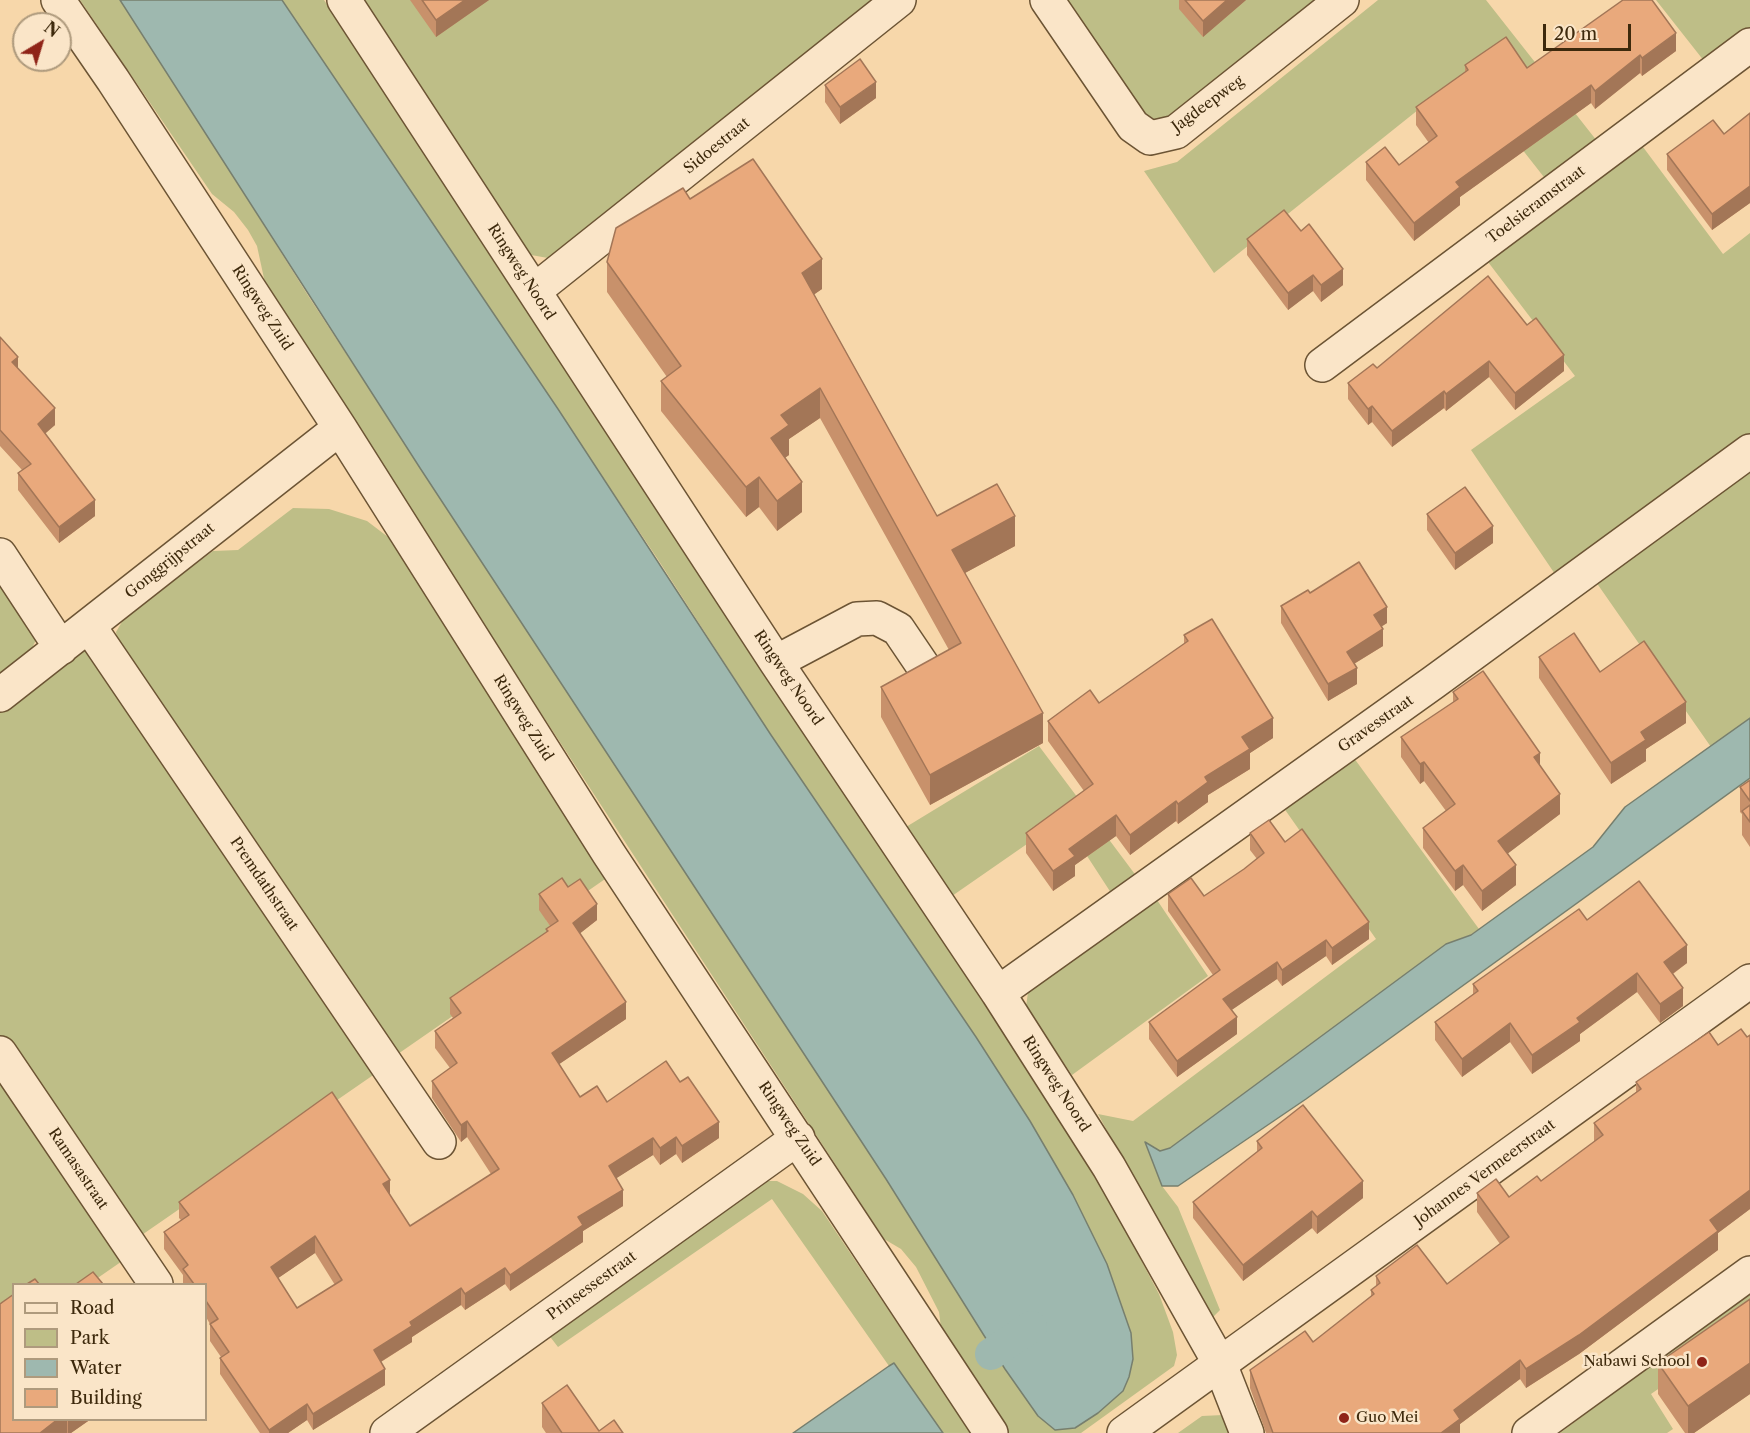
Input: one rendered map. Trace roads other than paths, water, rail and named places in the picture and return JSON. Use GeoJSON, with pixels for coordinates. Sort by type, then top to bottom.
{"type":"FeatureCollection","features":[{"type":"Feature","properties":{"kind":"street","name":"Ringweg Zuid"},"geometry":{"type":"LineString","coordinates":[[58,0],[114,80],[340,428],[609,854],[991,1433]]}},
{"type":"Feature","properties":{"kind":"street","name":"Ringweg Noord"},"geometry":{"type":"LineString","coordinates":[[344,0],[776,662],[998,993],[1109,1167],[1220,1364],[1247,1433]]}},
{"type":"Feature","properties":{"kind":"street","name":"Sidoestraat"},"geometry":{"type":"LineString","coordinates":[[534,291],[899,0]]}},
{"type":"Feature","properties":{"kind":"street","name":"Jagdeepweg"},"geometry":{"type":"LineString","coordinates":[[1047,0],[1132,126],[1150,138],[1176,132],[1342,0]]}},
{"type":"Feature","properties":{"kind":"street","name":"Toelsieramstraat"},"geometry":{"type":"LineString","coordinates":[[1322,365],[1750,45]]}},
{"type":"Feature","properties":{"kind":"street","name":"Gonggrijpstraat"},"geometry":{"type":"LineString","coordinates":[[0,695],[340,428]]}},
{"type":"Feature","properties":{"kind":"street","name":"Gravesstraat"},"geometry":{"type":"LineString","coordinates":[[998,993],[1434,682],[1750,451]]}},
{"type":"Feature","properties":{"kind":"street"},"geometry":{"type":"LineString","coordinates":[[0,555],[61,648]]}},
{"type":"Feature","properties":{"kind":"street"},"geometry":{"type":"LineString","coordinates":[[776,662],[857,619],[878,618],[898,629],[923,666]]}},
{"type":"Feature","properties":{"kind":"street","name":"Premdathstraat"},"geometry":{"type":"LineString","coordinates":[[89,626],[439,1142]]}},
{"type":"Feature","properties":{"kind":"street","name":"Johannes Vermeerstraat"},"geometry":{"type":"LineString","coordinates":[[1124,1433],[1750,981]]}},
{"type":"Feature","properties":{"kind":"street","name":"Ramasastraat"},"geometry":{"type":"LineString","coordinates":[[0,1053],[155,1283]]}},
{"type":"Feature","properties":{"kind":"street","name":"Prinsessestraat"},"geometry":{"type":"LineString","coordinates":[[387,1433],[798,1138]]}},
{"type":"Feature","properties":{"kind":"street"},"geometry":{"type":"LineString","coordinates":[[1529,1433],[1750,1273]]}},
{"type":"Feature","properties":{"kind":"water"},"geometry":{"type":"Polygon","coordinates":[[[120,0],[282,0],[558,409],[771,735],[976,1037],[1030,1121],[1073,1195],[1107,1264],[1131,1333],[1133,1359],[1129,1377],[1123,1391],[1098,1413],[1075,1428],[1055,1430],[1038,1416],[1005,1369],[886,1179],[420,468],[120,0]]]}},
{"type":"Feature","properties":{"kind":"water"},"geometry":{"type":"Polygon","coordinates":[[[1750,718],[1750,778],[1306,1099],[1178,1186],[1162,1186],[1145,1142],[1160,1151],[1170,1148],[1446,944],[1471,935],[1593,847],[1625,807],[1750,718]]]}},
{"type":"Feature","properties":{"kind":"water"},"geometry":{"type":"Polygon","coordinates":[[[894,1363],[943,1433],[793,1433],[889,1366],[894,1363]]]}},
{"type":"Feature","properties":{"kind":"waterway"},"geometry":{"type":"LineString","coordinates":[[991,1354],[1031,1327]]}},
{"type":"Feature","properties":{"kind":"place","name":"Nabawi School"},"geometry":{"type":"Point","coordinates":[1702,1362]}},
{"type":"Feature","properties":{"kind":"place","name":"Guo Mei"},"geometry":{"type":"Point","coordinates":[1344,1418]}}]}
